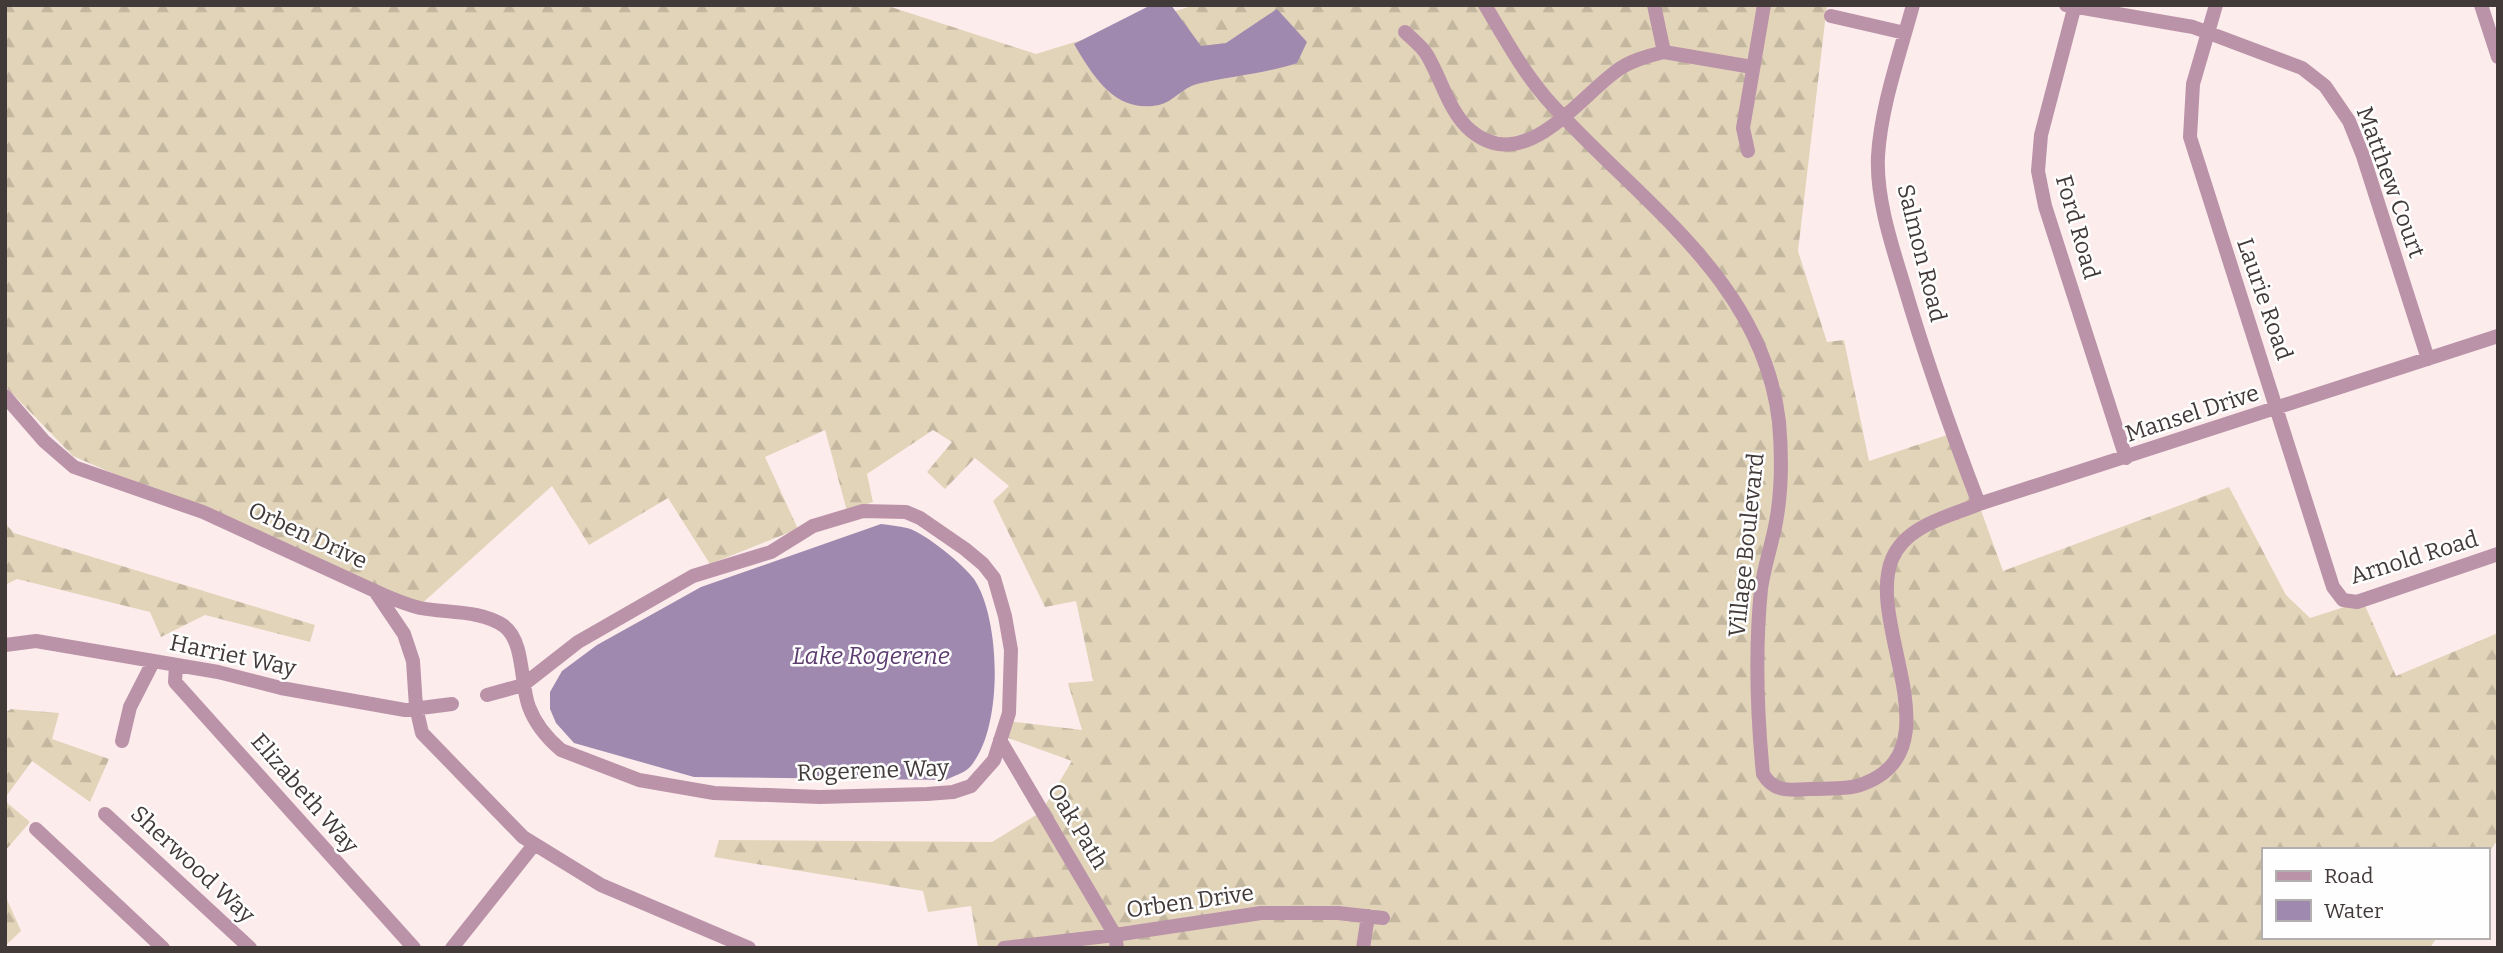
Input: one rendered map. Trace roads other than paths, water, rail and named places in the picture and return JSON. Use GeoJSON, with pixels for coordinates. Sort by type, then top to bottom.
{"type":"FeatureCollection","features":[{"type":"Feature","properties":{"kind":"street","name":"Village Boulevard"},"geometry":{"type":"LineString","coordinates":[[1485,5],[1531,79],[1564,117],[1660,212],[1715,272],[1735,300],[1764,357],[1773,386],[1781,454],[1776,521],[1762,585],[1757,659],[1763,774],[1775,788],[1782,790],[1862,785],[1876,778],[1895,760],[1902,747],[1908,717],[1886,596],[1886,575],[1893,557],[1910,535],[1979,504]]}},
{"type":"Feature","properties":{"kind":"street"},"geometry":{"type":"LineString","coordinates":[[1654,5],[1664,52]]}},
{"type":"Feature","properties":{"kind":"street"},"geometry":{"type":"LineString","coordinates":[[1748,151],[1744,128],[1752,67],[1765,5]]}},
{"type":"Feature","properties":{"kind":"street","name":"Salmon Road"},"geometry":{"type":"LineString","coordinates":[[1913,5],[1885,114],[1878,156],[1880,181],[1896,260],[1921,344],[1979,504]]}},
{"type":"Feature","properties":{"kind":"street","name":"Laurie Road"},"geometry":{"type":"LineString","coordinates":[[2216,5],[2193,85],[2190,137],[2333,587],[2345,601]]}},
{"type":"Feature","properties":{"kind":"street"},"geometry":{"type":"LineString","coordinates":[[2481,5],[2498,57]]}},
{"type":"Feature","properties":{"kind":"street","name":"Matthew Court"},"geometry":{"type":"LineString","coordinates":[[2071,6],[2193,27],[2302,68],[2337,101],[2363,156],[2428,359]]}},
{"type":"Feature","properties":{"kind":"street","name":"Ford Road"},"geometry":{"type":"LineString","coordinates":[[2071,6],[2046,109],[2039,171],[2045,206],[2126,458]]}},
{"type":"Feature","properties":{"kind":"street"},"geometry":{"type":"LineString","coordinates":[[1831,16],[1905,33]]}},
{"type":"Feature","properties":{"kind":"street"},"geometry":{"type":"LineString","coordinates":[[1405,32],[1426,52],[1459,118],[1475,134],[1494,142],[1518,143],[1543,133],[1615,72],[1636,60],[1664,52],[1752,67]]}},
{"type":"Feature","properties":{"kind":"street","name":"Mansel Drive"},"geometry":{"type":"LineString","coordinates":[[1979,504],[2498,336]]}},
{"type":"Feature","properties":{"kind":"street","name":"Orben Drive"},"geometry":{"type":"LineString","coordinates":[[5,396],[44,441],[74,467],[203,512],[375,591],[404,634],[413,661],[419,724],[427,741],[471,781],[533,846],[601,886],[749,948]]}},
{"type":"Feature","properties":{"kind":"street","name":"Rogerene Way"},"geometry":{"type":"LineString","coordinates":[[375,591],[401,603],[484,618],[502,625],[515,643],[523,685],[529,708],[550,741],[561,750],[639,780],[714,793],[820,797],[953,792],[971,786],[985,774],[994,760],[1009,713],[1011,650],[994,578],[983,564],[933,525],[906,512],[877,510],[836,517],[813,526],[771,552],[693,576],[578,642],[523,685]]}},
{"type":"Feature","properties":{"kind":"street","name":"Arnold Road"},"geometry":{"type":"LineString","coordinates":[[2345,601],[2357,602],[2372,598],[2498,554]]}},
{"type":"Feature","properties":{"kind":"street","name":"Harriet Way"},"geometry":{"type":"LineString","coordinates":[[5,645],[37,642],[176,665],[353,702],[405,710],[452,704]]}},
{"type":"Feature","properties":{"kind":"street"},"geometry":{"type":"LineString","coordinates":[[122,741],[130,707],[153,662]]}},
{"type":"Feature","properties":{"kind":"street","name":"Elizabeth Way"},"geometry":{"type":"LineString","coordinates":[[176,665],[175,682],[414,948]]}},
{"type":"Feature","properties":{"kind":"street"},"geometry":{"type":"LineString","coordinates":[[487,695],[523,685]]}},
{"type":"Feature","properties":{"kind":"street","name":"Oak Path"},"geometry":{"type":"LineString","coordinates":[[1000,740],[1116,942]]}},
{"type":"Feature","properties":{"kind":"street","name":"Sherwood Way"},"geometry":{"type":"LineString","coordinates":[[105,814],[250,948]]}},
{"type":"Feature","properties":{"kind":"street"},"geometry":{"type":"LineString","coordinates":[[36,829],[163,948]]}},
{"type":"Feature","properties":{"kind":"street"},"geometry":{"type":"LineString","coordinates":[[452,948],[533,846]]}},
{"type":"Feature","properties":{"kind":"street","name":"Orben Drive"},"geometry":{"type":"LineString","coordinates":[[1004,948],[1116,942],[1261,912],[1318,912],[1383,918]]}},
{"type":"Feature","properties":{"kind":"street"},"geometry":{"type":"LineString","coordinates":[[1363,948],[1368,916]]}},
{"type":"Feature","properties":{"kind":"water"},"geometry":{"type":"Polygon","coordinates":[[[1151,5],[1171,5],[1201,46],[1226,43],[1277,9],[1307,42],[1297,63],[1197,84],[1159,105],[1130,104],[1107,90],[1074,44],[1151,5]]]}},
{"type":"Feature","properties":{"kind":"water","name":"Lake Rogerene"},"geometry":{"type":"Polygon","coordinates":[[[881,524],[907,528],[933,542],[969,573],[983,597],[994,647],[993,702],[980,751],[969,768],[946,780],[694,777],[574,743],[556,723],[550,709],[550,692],[562,671],[597,645],[701,587],[881,524]]]}}]}
